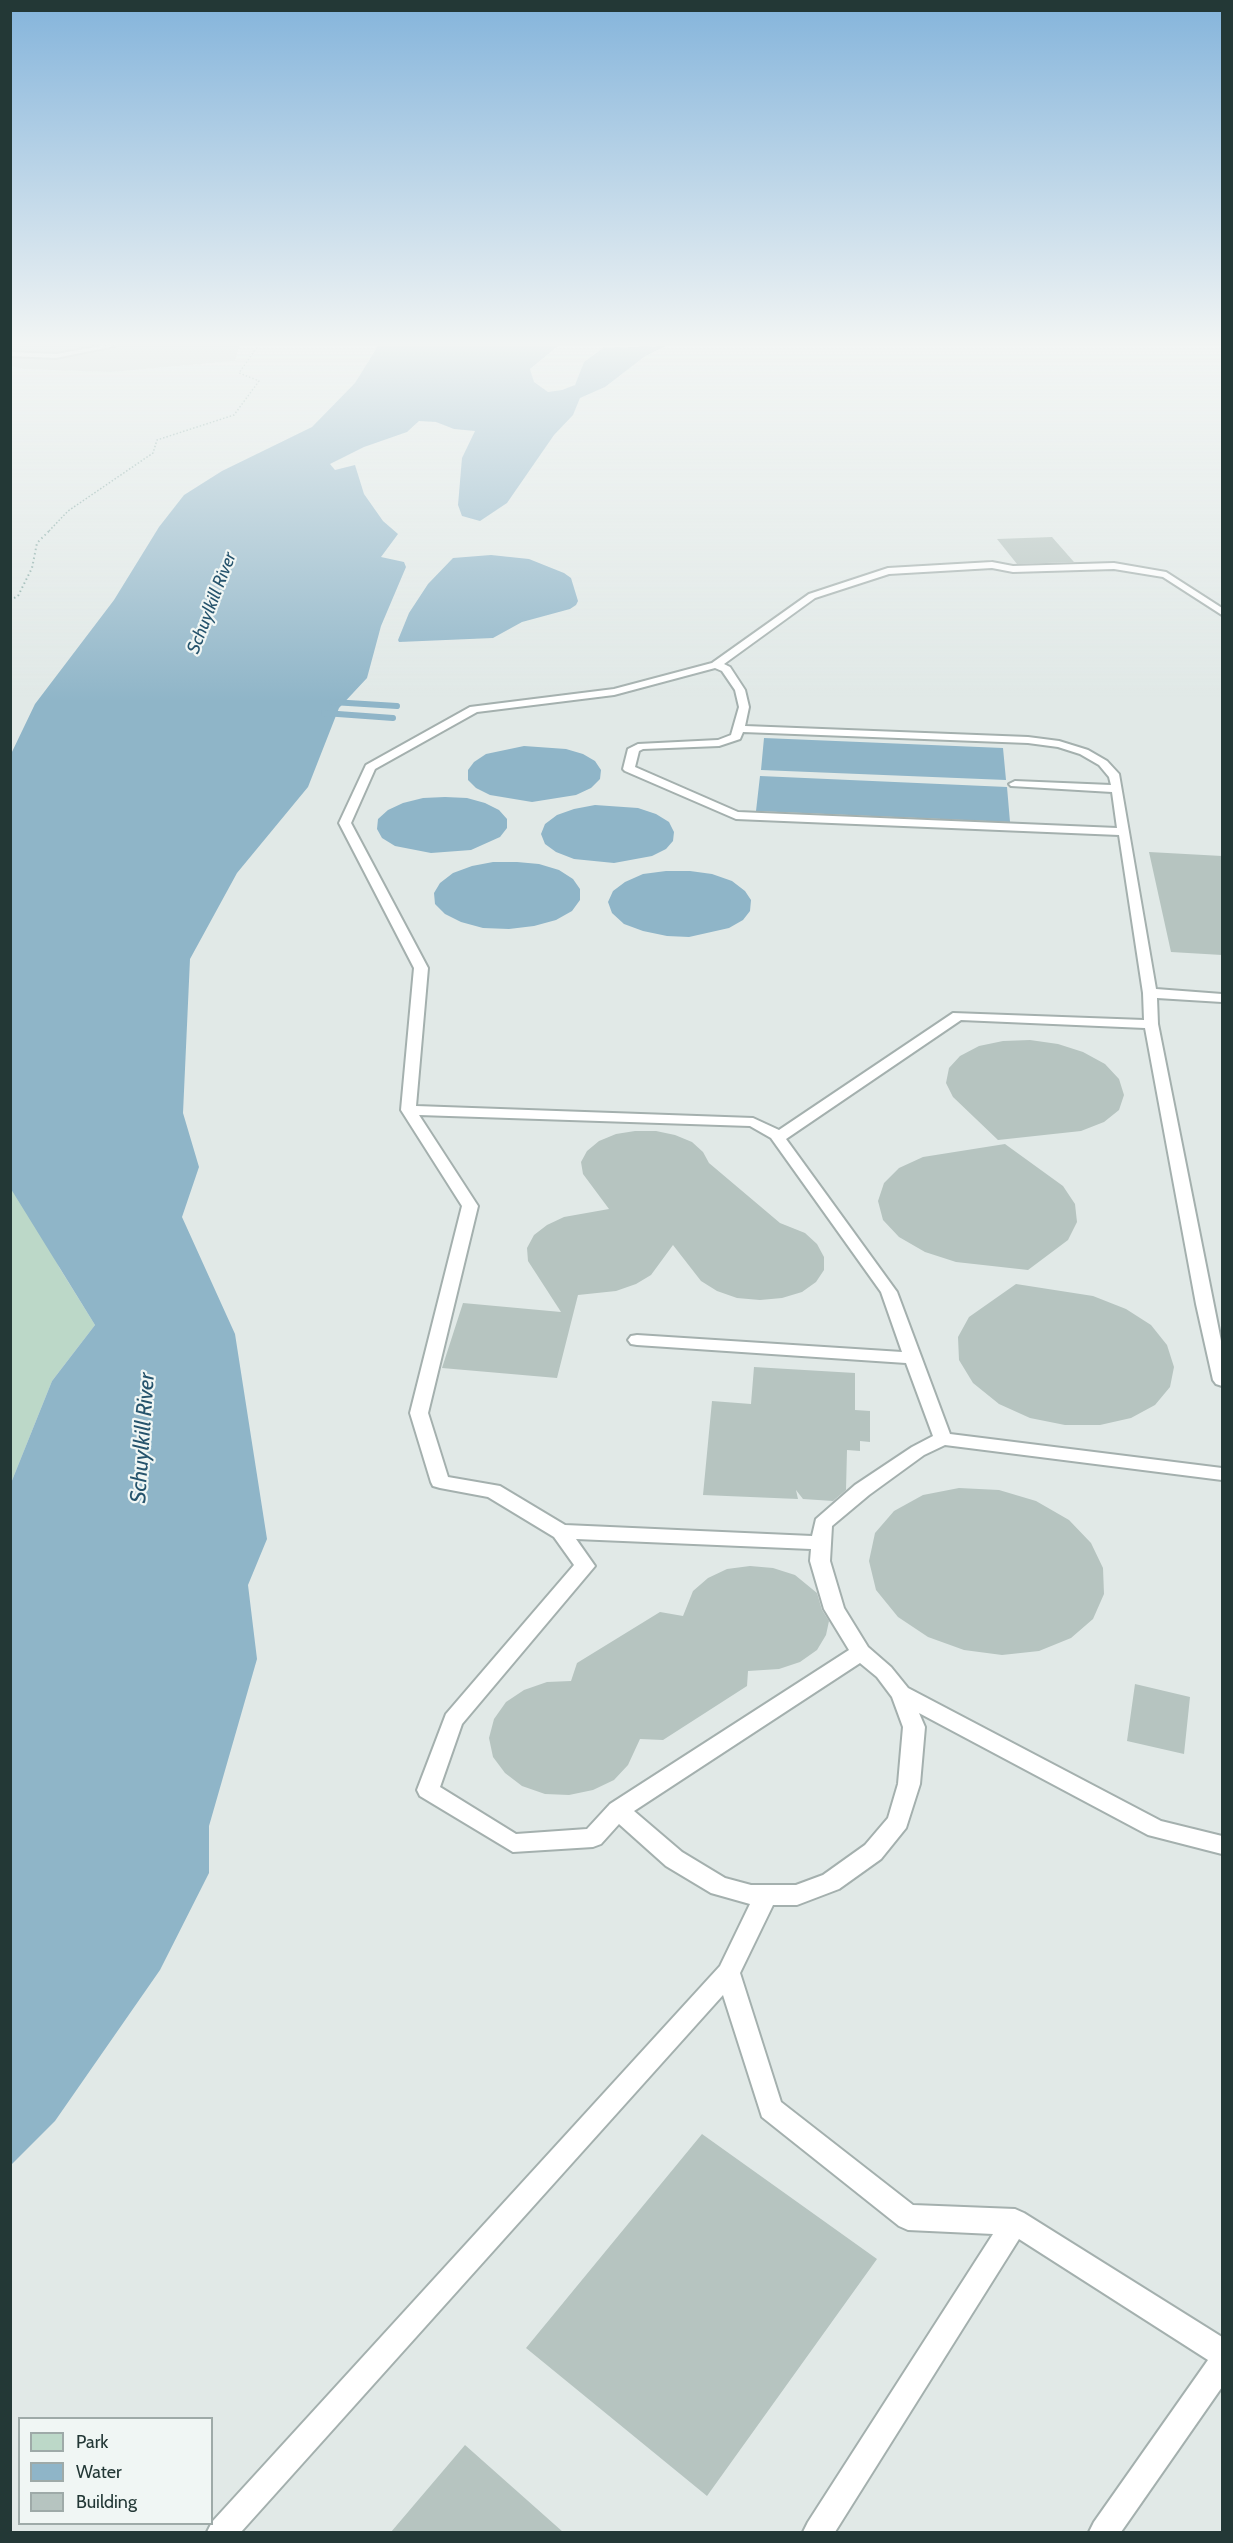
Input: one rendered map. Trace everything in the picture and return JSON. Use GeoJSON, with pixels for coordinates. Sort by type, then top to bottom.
{"type":"FeatureCollection","features":[{"type":"Feature","properties":{"kind":"lane"},"geometry":{"type":"LineString","coordinates":[[861,1652],[618,1810],[593,1838],[513,1843],[428,1790],[453,1720],[585,1566],[561,1532],[494,1491],[440,1482],[419,1413],[470,1206],[408,1110],[421,968],[345,823],[370,767],[474,709],[614,692],[716,665],[812,596],[888,571],[992,565],[1013,569],[1114,566],[1166,576],[1222,612]]}},
{"type":"Feature","properties":{"kind":"lane"},"geometry":{"type":"LineString","coordinates":[[716,665],[726,669],[740,690],[744,707],[740,729],[735,737],[719,744],[642,746],[634,750],[629,769],[736,815],[1124,832]]}},
{"type":"Feature","properties":{"kind":"lane"},"geometry":{"type":"LineString","coordinates":[[740,729],[1028,740],[1059,744],[1084,752],[1103,763],[1115,776],[1150,993],[1151,1024],[1204,1304],[1222,1380]]}},
{"type":"Feature","properties":{"kind":"lane"},"geometry":{"type":"LineString","coordinates":[[1015,784],[1116,789]]}},
{"type":"Feature","properties":{"kind":"lane"},"geometry":{"type":"LineString","coordinates":[[1150,993],[1222,998]]}},
{"type":"Feature","properties":{"kind":"lane"},"geometry":{"type":"LineString","coordinates":[[780,1137],[958,1016],[1151,1024]]}},
{"type":"Feature","properties":{"kind":"lane"},"geometry":{"type":"LineString","coordinates":[[408,1110],[753,1122],[780,1137]]}},
{"type":"Feature","properties":{"kind":"lane"},"geometry":{"type":"LineString","coordinates":[[780,1137],[778,1138],[889,1292],[944,1439]]}},
{"type":"Feature","properties":{"kind":"lane"},"geometry":{"type":"LineString","coordinates":[[636,1340],[913,1358]]}},
{"type":"Feature","properties":{"kind":"lane"},"geometry":{"type":"LineString","coordinates":[[618,1810],[674,1859],[718,1886],[751,1896],[797,1895],[831,1882],[873,1852],[898,1822],[909,1784],[914,1727],[901,1694],[884,1672],[861,1652],[834,1609],[820,1561],[823,1524],[862,1490],[918,1451],[944,1439],[1222,1474]]}},
{"type":"Feature","properties":{"kind":"lane"},"geometry":{"type":"LineString","coordinates":[[561,1532],[821,1543]]}},
{"type":"Feature","properties":{"kind":"lane"},"geometry":{"type":"LineString","coordinates":[[901,1694],[1156,1830],[1222,1845]]}},
{"type":"Feature","properties":{"kind":"lane"},"geometry":{"type":"LineString","coordinates":[[222,2532],[728,1973],[766,1895]]}},
{"type":"Feature","properties":{"kind":"lane"},"geometry":{"type":"LineString","coordinates":[[728,1973],[771,2109],[908,2217],[1015,2222],[1222,2353]]}},
{"type":"Feature","properties":{"kind":"lane"},"geometry":{"type":"LineString","coordinates":[[818,2532],[1015,2222]]}},
{"type":"Feature","properties":{"kind":"lane"},"geometry":{"type":"LineString","coordinates":[[1104,2532],[1222,2364]]}},
{"type":"Feature","properties":{"kind":"path"},"geometry":{"type":"LineString","coordinates":[[10,600],[18,596],[32,568],[37,543],[68,511],[135,465]]}},
{"type":"Feature","properties":{"kind":"green space"},"geometry":{"type":"Polygon","coordinates":[[[11,1166],[59,1267],[95,1325],[52,1381],[11,1483],[11,1166]]]}},
{"type":"Feature","properties":{"kind":"water","name":"Schuylkill River"},"geometry":{"type":"Polygon","coordinates":[[[235,465],[331,465],[335,470],[355,465],[364,494],[383,521],[398,534],[381,557],[404,562],[406,567],[381,626],[367,678],[339,708],[308,787],[237,873],[190,959],[183,1113],[199,1167],[182,1217],[235,1334],[267,1539],[248,1585],[257,1659],[209,1826],[209,1873],[160,1970],[55,2121],[11,2165],[11,1483],[52,1381],[95,1325],[11,1189],[11,754],[35,704],[114,600],[159,527],[184,495],[235,465]]]}},
{"type":"Feature","properties":{"kind":"water"},"geometry":{"type":"Polygon","coordinates":[[[461,465],[533,465],[507,503],[480,521],[462,516],[458,505],[461,465]]]}},
{"type":"Feature","properties":{"kind":"water"},"geometry":{"type":"Polygon","coordinates":[[[491,555],[529,559],[564,573],[571,578],[578,601],[576,605],[570,609],[522,622],[493,638],[399,642],[409,613],[428,584],[453,558],[491,555]]]}},
{"type":"Feature","properties":{"kind":"water"},"geometry":{"type":"Polygon","coordinates":[[[764,738],[1003,748],[1006,780],[761,770],[764,738]]]}},
{"type":"Feature","properties":{"kind":"water"},"geometry":{"type":"Polygon","coordinates":[[[524,746],[566,749],[583,754],[595,761],[601,770],[600,779],[591,788],[576,795],[532,802],[490,795],[476,788],[468,780],[468,770],[474,762],[486,754],[524,746]]]}},
{"type":"Feature","properties":{"kind":"water"},"geometry":{"type":"Polygon","coordinates":[[[760,776],[1007,787],[1010,822],[756,811],[760,776]]]}},
{"type":"Feature","properties":{"kind":"water"},"geometry":{"type":"Polygon","coordinates":[[[423,798],[467,798],[499,810],[507,819],[507,828],[500,837],[471,850],[431,853],[395,846],[382,838],[377,829],[378,819],[388,810],[423,798]]]}},
{"type":"Feature","properties":{"kind":"water"},"geometry":{"type":"Polygon","coordinates":[[[595,805],[638,808],[656,814],[669,822],[674,832],[673,841],[666,849],[652,856],[614,863],[574,859],[556,852],[545,844],[541,834],[545,824],[557,815],[595,805]]]}},
{"type":"Feature","properties":{"kind":"water"},"geometry":{"type":"Polygon","coordinates":[[[493,862],[539,864],[559,870],[573,879],[580,889],[580,900],[572,911],[556,920],[509,929],[483,928],[461,922],[445,914],[435,904],[434,893],[440,883],[453,873],[493,862]]]}},
{"type":"Feature","properties":{"kind":"water"},"geometry":{"type":"Polygon","coordinates":[[[666,871],[712,874],[732,881],[745,891],[751,900],[750,911],[743,920],[729,928],[689,937],[667,936],[643,931],[624,924],[612,913],[608,902],[613,891],[625,882],[643,874],[666,871]]]}},
{"type":"Feature","properties":{"kind":"building"},"geometry":{"type":"Polygon","coordinates":[[[1052,537],[1074,562],[1017,564],[997,539],[1052,537]]]}},
{"type":"Feature","properties":{"kind":"building"},"geometry":{"type":"Polygon","coordinates":[[[1149,852],[1222,856],[1222,955],[1171,952],[1149,852]]]}},
{"type":"Feature","properties":{"kind":"building"},"geometry":{"type":"Polygon","coordinates":[[[1030,1040],[1058,1044],[1083,1052],[1105,1064],[1119,1079],[1124,1095],[1119,1110],[1104,1122],[1081,1131],[998,1140],[953,1097],[946,1083],[949,1068],[960,1056],[979,1046],[1003,1041],[1030,1040]]]}},
{"type":"Feature","properties":{"kind":"building"},"geometry":{"type":"Polygon","coordinates":[[[656,1131],[692,1142],[703,1152],[709,1163],[780,1223],[805,1233],[817,1244],[824,1257],[824,1270],[816,1282],[802,1292],[782,1298],[760,1300],[737,1298],[717,1291],[701,1281],[673,1245],[651,1275],[636,1284],[616,1291],[578,1295],[557,1378],[442,1368],[463,1303],[561,1312],[528,1261],[527,1248],[534,1235],[547,1225],[564,1217],[609,1209],[583,1174],[581,1162],[587,1151],[599,1141],[616,1134],[656,1131]]]}},
{"type":"Feature","properties":{"kind":"building"},"geometry":{"type":"Polygon","coordinates":[[[1005,1144],[1063,1186],[1075,1204],[1077,1222],[1068,1240],[1028,1270],[956,1262],[925,1252],[899,1237],[883,1220],[878,1201],[884,1183],[899,1168],[923,1157],[1005,1144]]]}},
{"type":"Feature","properties":{"kind":"building"},"geometry":{"type":"Polygon","coordinates":[[[1016,1284],[1093,1296],[1126,1309],[1151,1325],[1167,1345],[1174,1367],[1170,1387],[1155,1405],[1131,1418],[1100,1425],[1065,1425],[1030,1418],[999,1404],[973,1383],[959,1360],[958,1337],[969,1317],[1016,1284]]]}},
{"type":"Feature","properties":{"kind":"building"},"geometry":{"type":"Polygon","coordinates":[[[754,1367],[855,1373],[855,1410],[870,1411],[870,1442],[860,1441],[860,1451],[847,1450],[846,1490],[833,1501],[803,1499],[796,1490],[798,1499],[703,1495],[712,1401],[751,1404],[754,1367]]]}},
{"type":"Feature","properties":{"kind":"building"},"geometry":{"type":"Polygon","coordinates":[[[959,1488],[999,1490],[1036,1501],[1069,1520],[1091,1543],[1103,1568],[1104,1594],[1093,1619],[1071,1638],[1039,1651],[1002,1655],[964,1650],[928,1637],[898,1617],[876,1590],[869,1561],[875,1533],[894,1511],[923,1495],[959,1488]]]}},
{"type":"Feature","properties":{"kind":"building"},"geometry":{"type":"Polygon","coordinates":[[[750,1566],[773,1568],[795,1575],[817,1593],[822,1610],[829,1621],[826,1635],[817,1650],[800,1662],[779,1669],[748,1671],[747,1686],[663,1740],[640,1739],[628,1765],[614,1780],[593,1790],[569,1795],[545,1794],[522,1786],[505,1773],[493,1757],[489,1738],[494,1719],[506,1702],[524,1690],[547,1682],[571,1681],[577,1663],[660,1612],[683,1616],[693,1591],[708,1578],[727,1569],[750,1566]]]}},
{"type":"Feature","properties":{"kind":"building"},"geometry":{"type":"Polygon","coordinates":[[[1135,1684],[1190,1697],[1184,1754],[1127,1741],[1135,1684]]]}},
{"type":"Feature","properties":{"kind":"building"},"geometry":{"type":"Polygon","coordinates":[[[702,2134],[877,2259],[707,2496],[526,2348],[702,2134]]]}},
{"type":"Feature","properties":{"kind":"building"},"geometry":{"type":"Polygon","coordinates":[[[465,2445],[563,2532],[391,2532],[465,2445]]]}},
{"type":"Feature","properties":{"kind":"waterway"},"geometry":{"type":"LineString","coordinates":[[332,702],[397,706]]}},
{"type":"Feature","properties":{"kind":"waterway"},"geometry":{"type":"LineString","coordinates":[[324,713],[393,718]]}}]}
